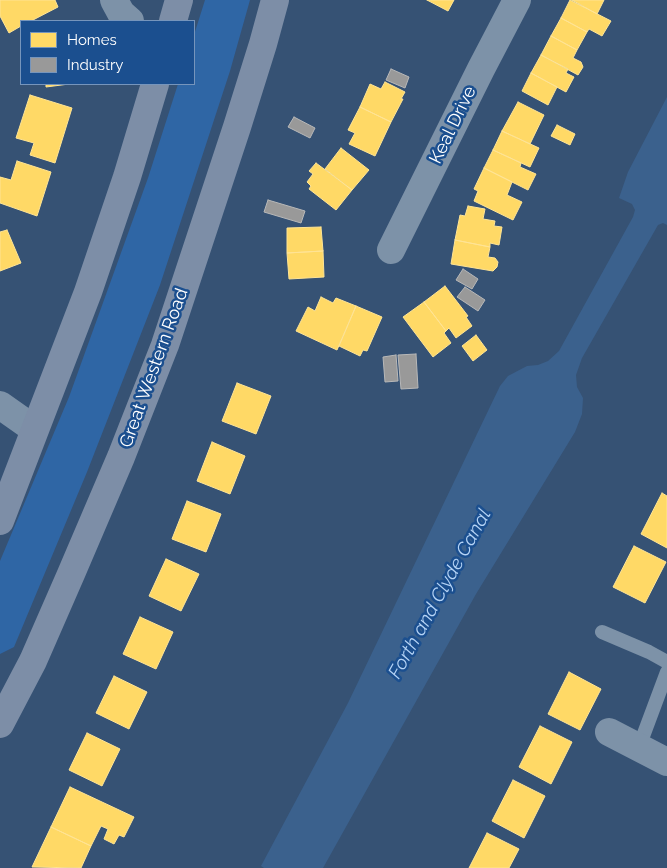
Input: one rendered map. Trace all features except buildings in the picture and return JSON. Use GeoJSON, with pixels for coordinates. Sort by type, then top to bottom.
{"type":"FeatureCollection","features":[{"type":"Feature","properties":{"kind":"main road"},"geometry":{"type":"LineString","coordinates":[[173,20],[179,0]]}},
{"type":"Feature","properties":{"kind":"main road","name":"Great Western Road"},"geometry":{"type":"LineString","coordinates":[[0,724],[33,661],[67,583],[121,457],[165,345],[264,44],[275,0]]}},
{"type":"Feature","properties":{"kind":"main road"},"geometry":{"type":"LineString","coordinates":[[0,521],[88,292],[127,177],[155,85]]}},
{"type":"Feature","properties":{"kind":"street"},"geometry":{"type":"LineString","coordinates":[[114,0],[121,13],[129,20]]}},
{"type":"Feature","properties":{"kind":"street","name":"Keal Drive"},"geometry":{"type":"LineString","coordinates":[[391,250],[517,0]]}},
{"type":"Feature","properties":{"kind":"street"},"geometry":{"type":"LineString","coordinates":[[0,405],[34,429]]}},
{"type":"Feature","properties":{"kind":"street"},"geometry":{"type":"LineString","coordinates":[[609,732],[667,762]]}},
{"type":"Feature","properties":{"kind":"lane"},"geometry":{"type":"LineString","coordinates":[[602,632],[649,652],[667,662]]}},
{"type":"Feature","properties":{"kind":"lane"},"geometry":{"type":"LineString","coordinates":[[639,747],[667,672]]}},
{"type":"Feature","properties":{"kind":"shaded area"},"geometry":{"type":"Polygon","coordinates":[[[205,0],[250,0],[230,71],[160,285],[87,472],[14,647],[0,654],[0,561],[69,397],[148,178],[178,85],[195,85],[195,32],[205,0]]]}},
{"type":"Feature","properties":{"kind":"water","name":"Forth and Clyde Canal"},"geometry":{"type":"Polygon","coordinates":[[[667,97],[667,225],[663,223],[658,225],[582,358],[576,375],[577,387],[583,398],[582,414],[575,432],[476,594],[323,868],[264,868],[261,866],[348,703],[500,386],[508,376],[527,366],[538,365],[548,361],[559,351],[633,217],[635,210],[632,204],[619,198],[628,172],[667,97]]]}}]}
